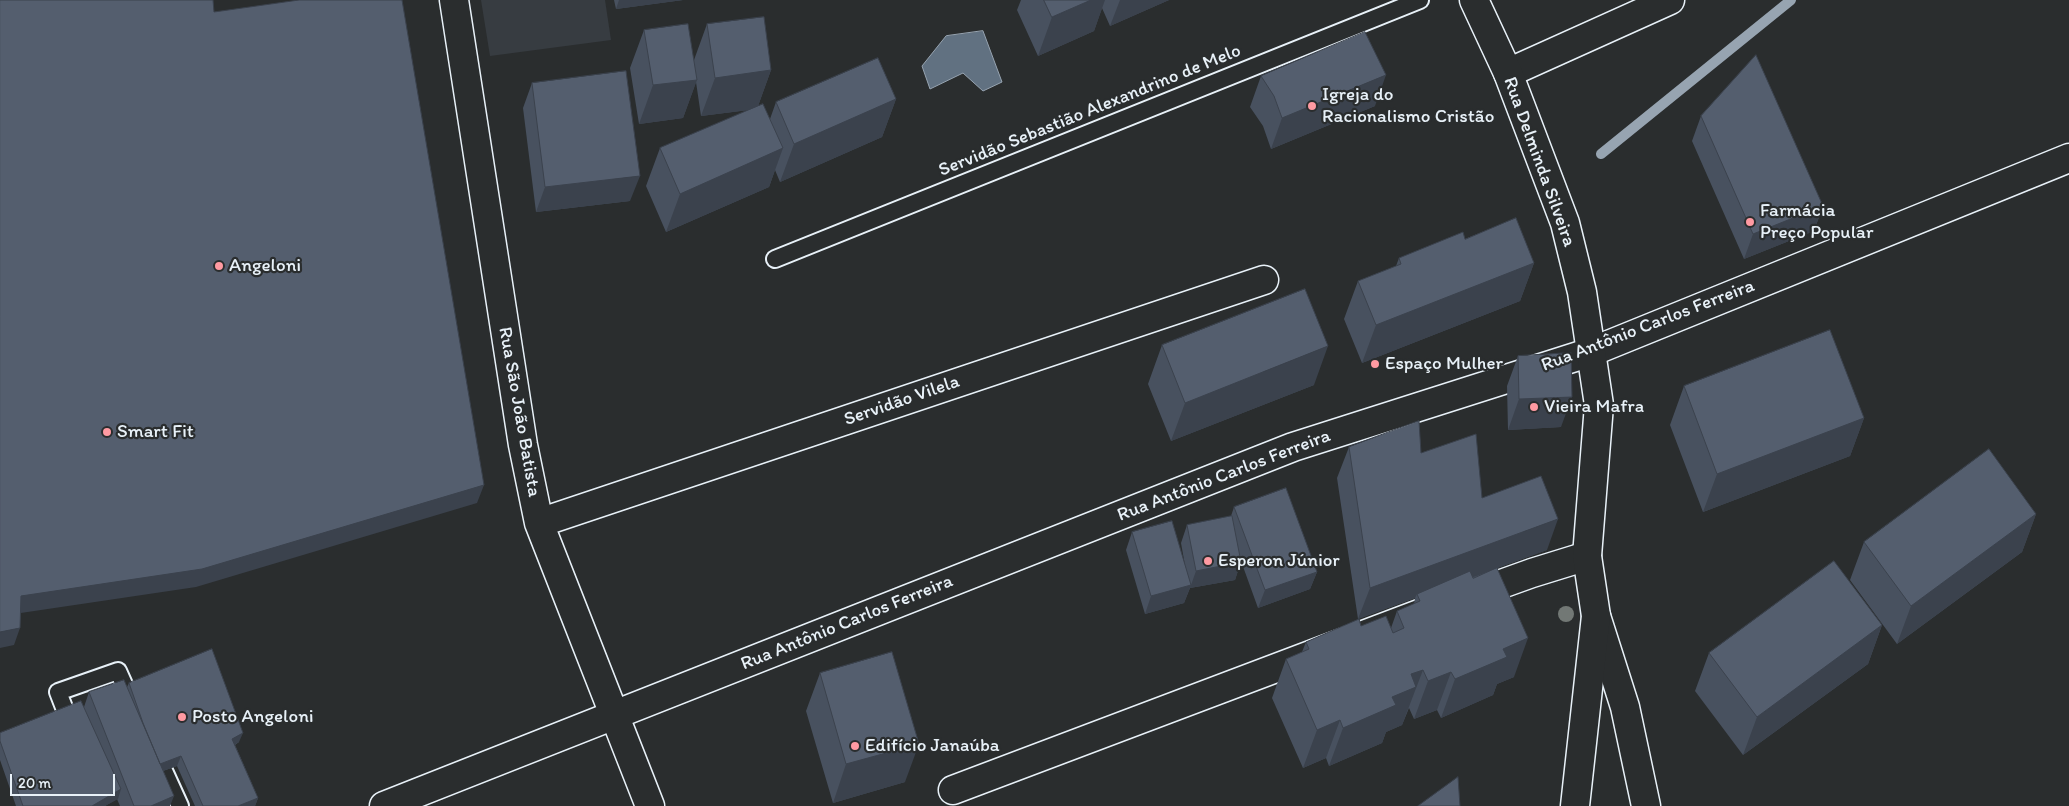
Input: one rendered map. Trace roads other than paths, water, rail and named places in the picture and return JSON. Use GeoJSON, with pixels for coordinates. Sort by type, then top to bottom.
{"type":"FeatureCollection","features":[{"type":"Feature","properties":{"kind":"street","name":"Rua São João Batista"},"geometry":{"type":"LineString","coordinates":[[454,0],[523,445],[539,523],[650,806]]}},
{"type":"Feature","properties":{"kind":"street","name":"Rua Delminda Silveira"},"geometry":{"type":"LineString","coordinates":[[1474,0],[1508,74],[1564,223],[1582,292],[1598,405],[1587,556],[1596,616],[1575,806]]}},
{"type":"Feature","properties":{"kind":"street"},"geometry":{"type":"LineString","coordinates":[[1508,74],[1670,0]]}},
{"type":"Feature","properties":{"kind":"street","name":"Rua Antônio Carlos Ferreira"},"geometry":{"type":"LineString","coordinates":[[384,806],[1293,447],[1591,352],[2069,158]]}},
{"type":"Feature","properties":{"kind":"street","name":"Servidão Vilela"},"geometry":{"type":"LineString","coordinates":[[539,523],[1264,280]]}},
{"type":"Feature","properties":{"kind":"street"},"geometry":{"type":"LineString","coordinates":[[953,790],[1305,656],[1532,573],[1587,556]]}},
{"type":"Feature","properties":{"kind":"street"},"geometry":{"type":"LineString","coordinates":[[1596,616],[1625,708],[1646,806]]}},
{"type":"Feature","properties":{"kind":"lane","name":"Servidão Sebastião Alexandrino de Melo"},"geometry":{"type":"LineString","coordinates":[[775,259],[1420,0]]}},
{"type":"Feature","properties":{"kind":"lane"},"geometry":{"type":"LineString","coordinates":[[79,745],[58,692],[118,671],[138,716]]}},
{"type":"Feature","properties":{"kind":"lane"},"geometry":{"type":"LineString","coordinates":[[147,734],[180,806]]}},
{"type":"Feature","properties":{"kind":"water"},"geometry":{"type":"Polygon","coordinates":[[[983,31],[1002,82],[983,91],[963,73],[930,89],[922,66],[946,36],[983,31]]]}},
{"type":"Feature","properties":{"kind":"waterway"},"geometry":{"type":"LineString","coordinates":[[1601,154],[1791,0]]}},
{"type":"Feature","properties":{"kind":"place","name":"Igreja do Racionalismo Cristão"},"geometry":{"type":"Point","coordinates":[1312,106]}},
{"type":"Feature","properties":{"kind":"place","name":"Farmácia Preço Popular"},"geometry":{"type":"Point","coordinates":[1750,222]}},
{"type":"Feature","properties":{"kind":"place","name":"Angeloni"},"geometry":{"type":"Point","coordinates":[219,266]}},
{"type":"Feature","properties":{"kind":"place","name":"Espaço Mulher"},"geometry":{"type":"Point","coordinates":[1375,364]}},
{"type":"Feature","properties":{"kind":"place","name":"Vieira Mafra"},"geometry":{"type":"Point","coordinates":[1534,407]}},
{"type":"Feature","properties":{"kind":"place","name":"Smart Fit"},"geometry":{"type":"Point","coordinates":[107,432]}},
{"type":"Feature","properties":{"kind":"place","name":"Esperon Júnior"},"geometry":{"type":"Point","coordinates":[1208,561]}},
{"type":"Feature","properties":{"kind":"place","name":"Posto Angeloni"},"geometry":{"type":"Point","coordinates":[182,717]}},
{"type":"Feature","properties":{"kind":"place","name":"Edifício Janaúba"},"geometry":{"type":"Point","coordinates":[855,746]}}]}
